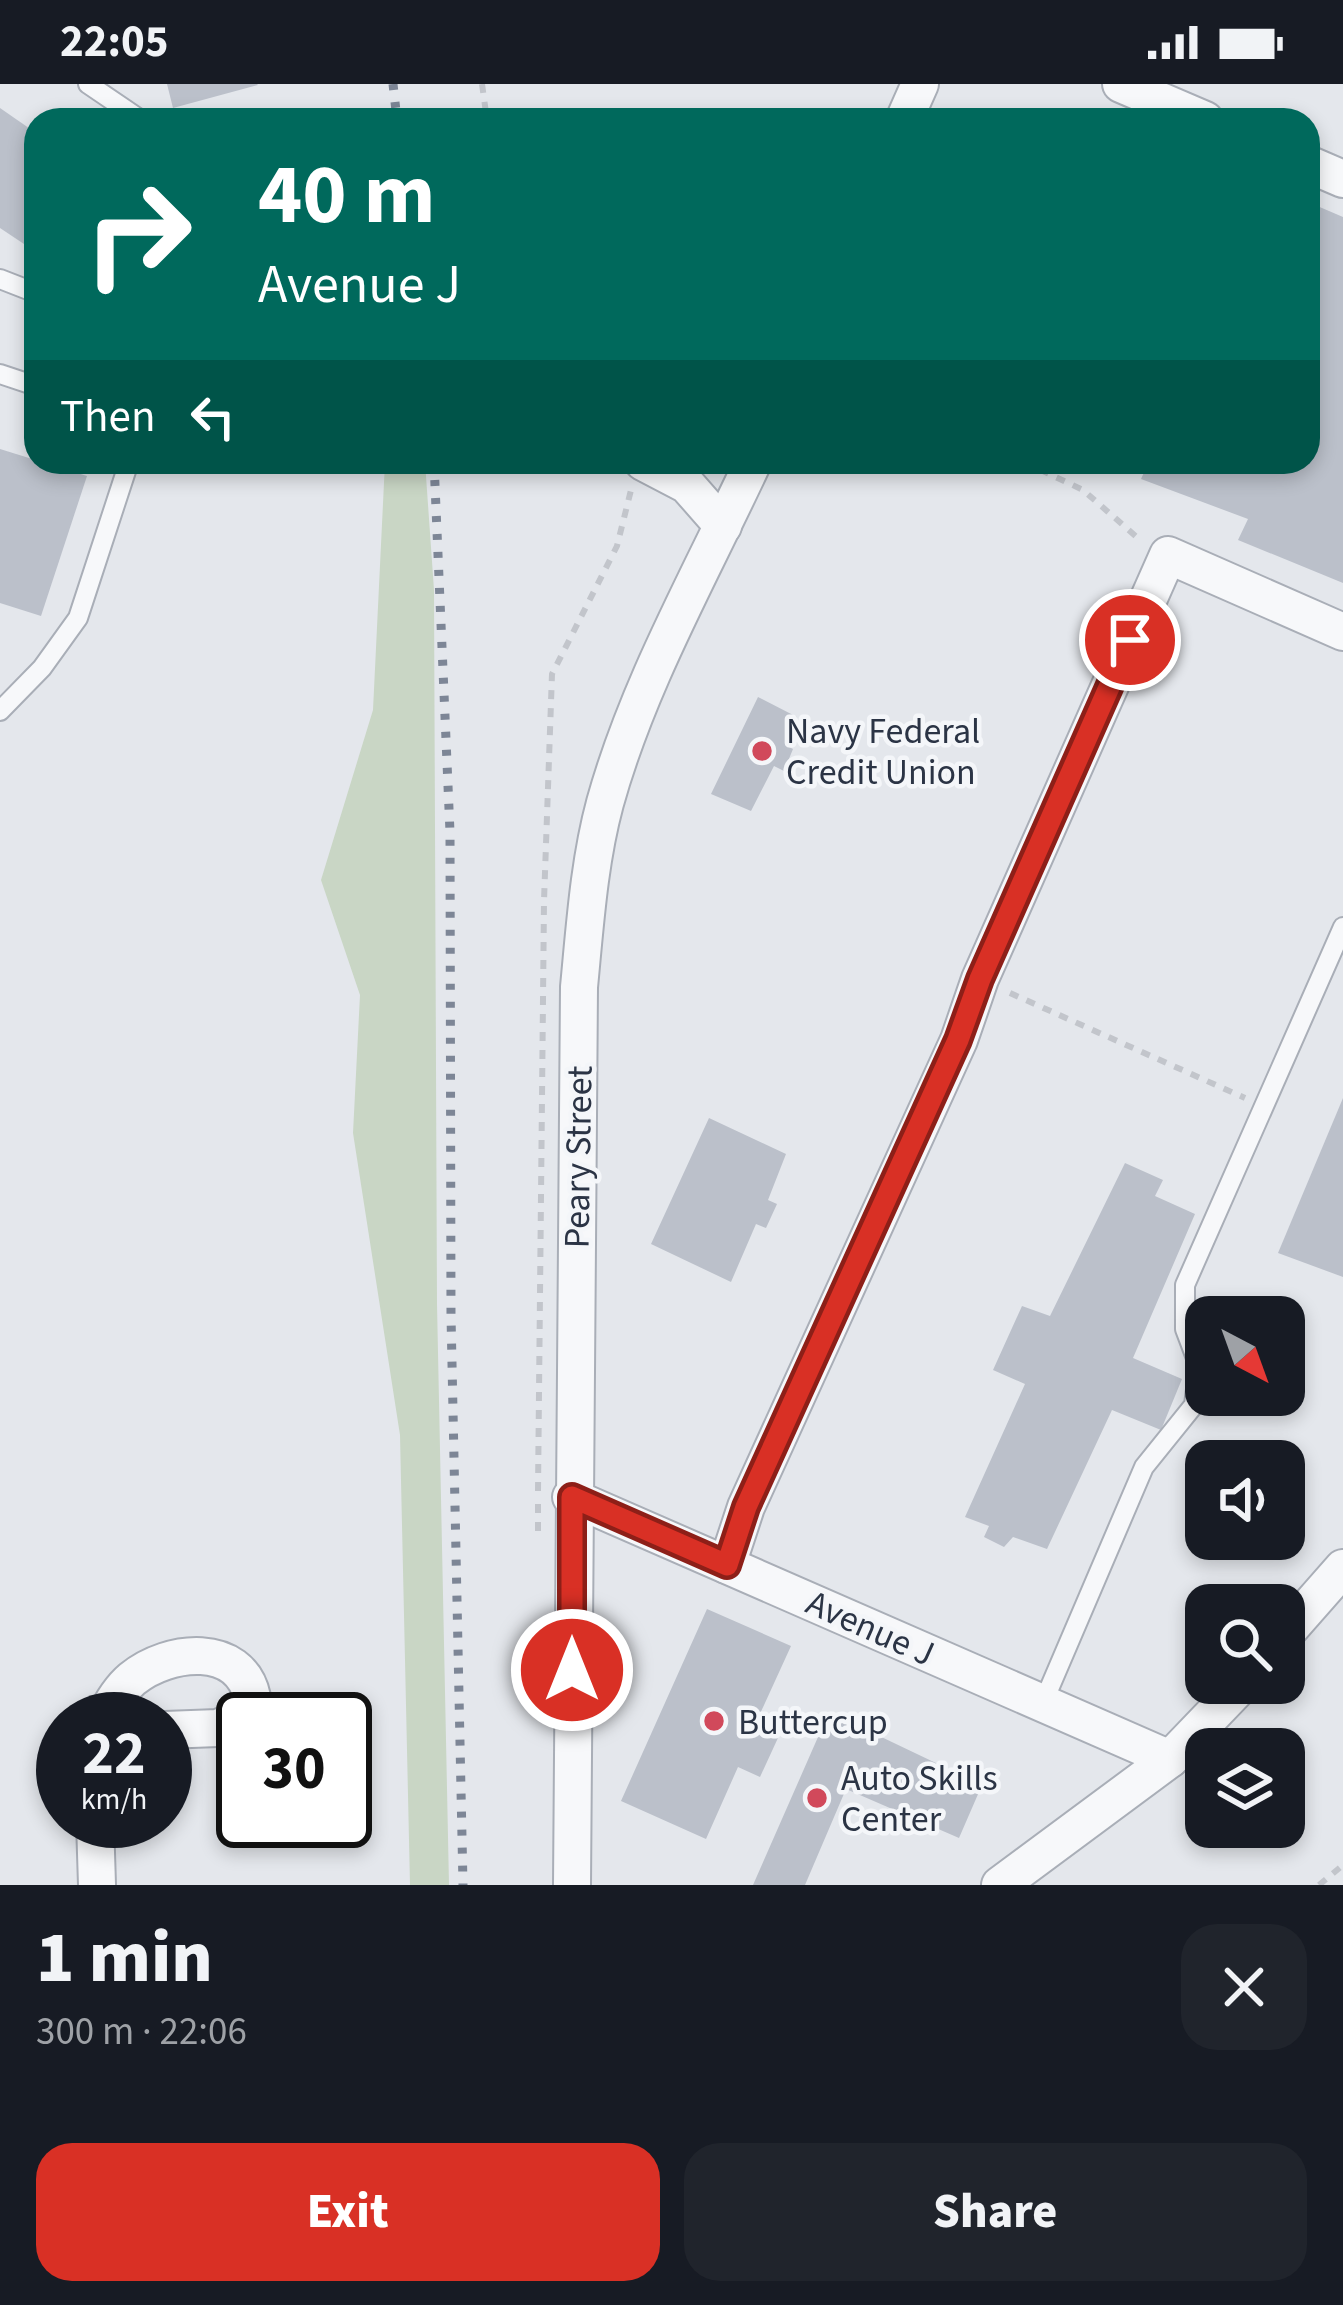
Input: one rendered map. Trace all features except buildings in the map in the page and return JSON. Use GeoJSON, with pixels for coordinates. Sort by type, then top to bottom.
{"type":"FeatureCollection","features":[{"type":"Feature","properties":{"kind":"street"},"geometry":{"type":"LineString","coordinates":[[1121,84],[1177,108]]}},
{"type":"Feature","properties":{"kind":"street"},"geometry":{"type":"LineString","coordinates":[[666,474],[687,485],[723,526]]}},
{"type":"Feature","properties":{"kind":"street","name":"Peary Street"},"geometry":{"type":"LineString","coordinates":[[572,1885],[579,987],[588,894],[604,808],[629,728],[747,474]]}},
{"type":"Feature","properties":{"kind":"street"},"geometry":{"type":"LineString","coordinates":[[727,1565],[746,1507],[958,1040],[980,979],[1168,555],[1343,632]]}},
{"type":"Feature","properties":{"kind":"street","name":"Avenue J"},"geometry":{"type":"LineString","coordinates":[[572,1497],[1170,1759]]}},
{"type":"Feature","properties":{"kind":"street"},"geometry":{"type":"LineString","coordinates":[[1305,1611],[1343,1568]]}},
{"type":"Feature","properties":{"kind":"street"},"geometry":{"type":"LineString","coordinates":[[122,1692],[129,1682],[159,1665],[226,1658],[239,1667],[252,1697],[245,1716],[218,1728],[192,1729]]}},
{"type":"Feature","properties":{"kind":"street"},"geometry":{"type":"LineString","coordinates":[[1000,1885],[1170,1759],[1223,1704]]}},
{"type":"Feature","properties":{"kind":"street"},"geometry":{"type":"LineString","coordinates":[[95,1848],[97,1885]]}},
{"type":"Feature","properties":{"kind":"lane"},"geometry":{"type":"LineString","coordinates":[[88,84],[123,108]]}},
{"type":"Feature","properties":{"kind":"lane"},"geometry":{"type":"LineString","coordinates":[[0,711],[42,668],[79,618],[125,474]]}},
{"type":"Feature","properties":{"kind":"lane"},"geometry":{"type":"LineString","coordinates":[[1043,1703],[1144,1467],[1194,1405],[1199,1366],[1185,1329],[1185,1285],[1343,928]]}},
{"type":"Feature","properties":{"kind":"path"},"geometry":{"type":"LineString","coordinates":[[1049,474],[1083,490],[1142,542],[1168,555]]}},
{"type":"Feature","properties":{"kind":"path"},"geometry":{"type":"LineString","coordinates":[[980,979],[1264,1107]]}},
{"type":"Feature","properties":{"kind":"path"},"geometry":{"type":"LineString","coordinates":[[1319,1885],[1343,1865]]}},
{"type":"Feature","properties":{"kind":"green space"},"geometry":{"type":"Polygon","coordinates":[[[384,474],[426,474],[434,590],[437,1304],[449,1885],[410,1885],[400,1435],[353,1133],[360,995],[321,880],[373,710],[384,474]]]}},
{"type":"Feature","properties":{"kind":"railway"},"geometry":{"type":"LineString","coordinates":[[393,84],[396,108]]}},
{"type":"Feature","properties":{"kind":"railway"},"geometry":{"type":"LineString","coordinates":[[435,474],[450,832],[451,1316],[463,1885]]}},
{"type":"Feature","properties":{"kind":"place","name":"Navy Federal Credit Union"},"geometry":{"type":"Point","coordinates":[762,751]}},
{"type":"Feature","properties":{"kind":"place","name":"Buttercup"},"geometry":{"type":"Point","coordinates":[714,1721]}},
{"type":"Feature","properties":{"kind":"place","name":"Auto Skills Center"},"geometry":{"type":"Point","coordinates":[817,1798]}},
{"type":"Feature","properties":{"kind":"route"},"geometry":{"type":"LineString","coordinates":[[572,1670],[572,1497],[727,1565],[746,1507],[958,1040],[980,979],[1130,640]]}}]}
